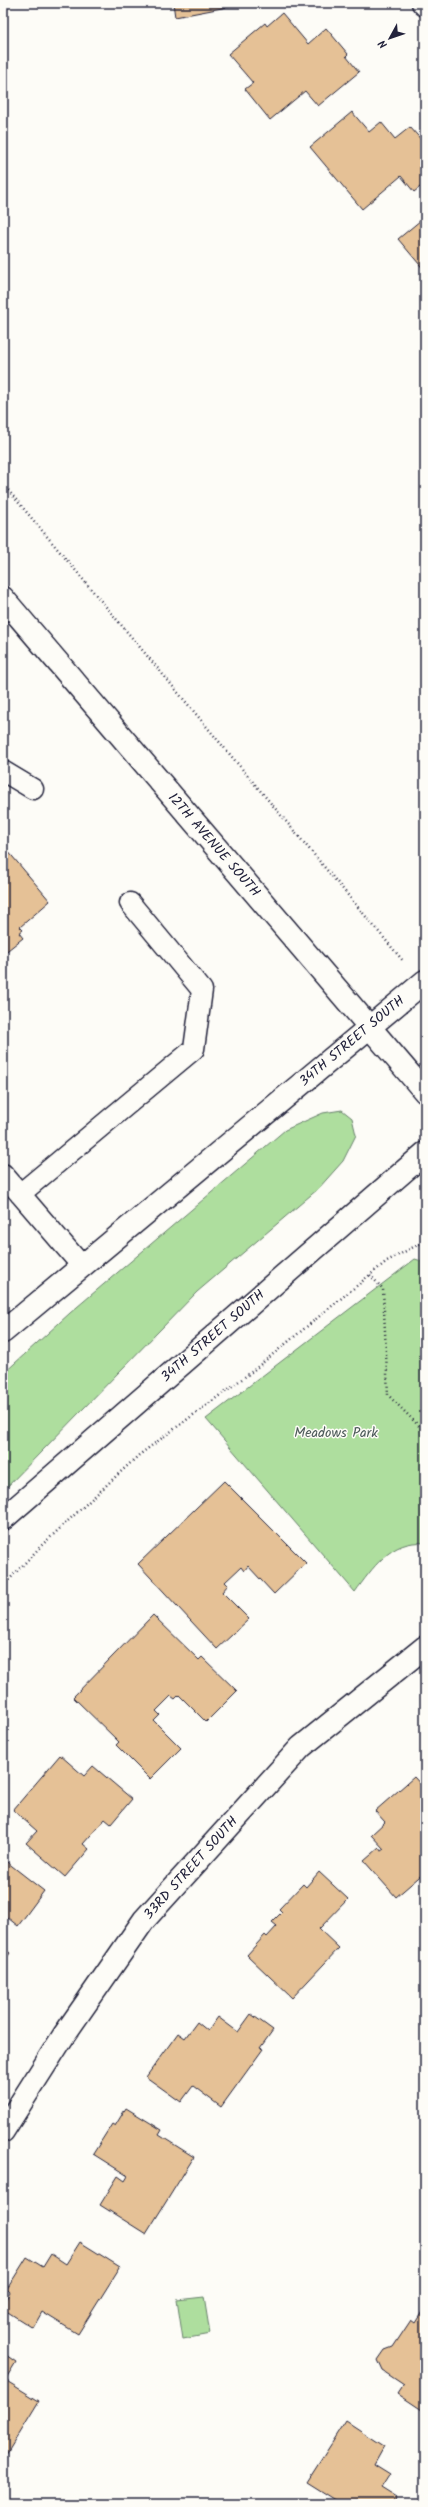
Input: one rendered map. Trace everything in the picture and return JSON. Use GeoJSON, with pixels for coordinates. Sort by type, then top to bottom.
{"type":"FeatureCollection","features":[{"type":"Feature","properties":{"kind":"street","name":"12TH AVENUE SOUTH"},"geometry":{"type":"LineString","coordinates":[[3,598],[425,1092]]}},
{"type":"Feature","properties":{"kind":"street","name":"34TH STREET SOUTH"},"geometry":{"type":"LineString","coordinates":[[3,1332],[424,982]]}},
{"type":"Feature","properties":{"kind":"street","name":"34TH STREET SOUTH"},"geometry":{"type":"LineString","coordinates":[[3,1519],[425,1153]]}},
{"type":"Feature","properties":{"kind":"street","name":"33RD STREET SOUTH"},"geometry":{"type":"LineString","coordinates":[[3,2131],[64,2035],[144,1920],[301,1747],[425,1647]]}},
{"type":"Feature","properties":{"kind":"lane"},"geometry":{"type":"LineString","coordinates":[[3,771],[33,789]]}},
{"type":"Feature","properties":{"kind":"lane"},"geometry":{"type":"LineString","coordinates":[[20,1194],[194,1049],[202,990],[130,902]]}},
{"type":"Feature","properties":{"kind":"lane"},"geometry":{"type":"LineString","coordinates":[[3,1174],[82,1266]]}},
{"type":"Feature","properties":{"kind":"path"},"geometry":{"type":"LineString","coordinates":[[3,484],[424,982]]}},
{"type":"Feature","properties":{"kind":"path"},"geometry":{"type":"LineString","coordinates":[[3,1586],[42,1545],[139,1455],[250,1373],[387,1262],[425,1241]]}},
{"type":"Feature","properties":{"kind":"path"},"geometry":{"type":"LineString","coordinates":[[370,1275],[383,1289],[388,1395],[425,1432]]}},
{"type":"Feature","properties":{"kind":"green space"},"geometry":{"type":"Polygon","coordinates":[[[342,1110],[352,1118],[356,1135],[343,1161],[318,1189],[197,1292],[3,1491],[3,1374],[70,1313],[285,1130],[323,1113],[342,1110]]]}},
{"type":"Feature","properties":{"kind":"green space","name":"Meadows Park"},"geometry":{"type":"Polygon","coordinates":[[[415,1259],[425,1262],[425,1543],[413,1543],[392,1551],[376,1565],[355,1592],[206,1419],[415,1259]]]}},
{"type":"Feature","properties":{"kind":"green space"},"geometry":{"type":"Polygon","coordinates":[[[204,2297],[210,2334],[183,2339],[177,2300],[204,2297]]]}},
{"type":"Feature","properties":{"kind":"building"},"geometry":{"type":"Polygon","coordinates":[[[173,3],[237,3],[238,5],[175,17],[173,3]]]}},
{"type":"Feature","properties":{"kind":"building"},"geometry":{"type":"Polygon","coordinates":[[[282,13],[308,44],[326,28],[348,54],[346,56],[359,72],[318,106],[305,91],[270,120],[245,89],[253,83],[228,54],[265,23],[267,26],[282,13]]]}},
{"type":"Feature","properties":{"kind":"building"},"geometry":{"type":"Polygon","coordinates":[[[352,112],[369,132],[381,122],[395,139],[410,127],[425,144],[425,183],[414,192],[401,176],[362,209],[310,147],[352,112]]]}},
{"type":"Feature","properties":{"kind":"building"},"geometry":{"type":"Polygon","coordinates":[[[425,211],[425,271],[398,239],[421,220],[422,213],[425,211]]]}},
{"type":"Feature","properties":{"kind":"building"},"geometry":{"type":"Polygon","coordinates":[[[7,850],[50,901],[20,927],[23,930],[19,933],[23,938],[3,954],[3,853],[7,850]]]}},
{"type":"Feature","properties":{"kind":"building"},"geometry":{"type":"Polygon","coordinates":[[[224,1481],[306,1563],[274,1594],[248,1566],[244,1571],[241,1567],[225,1582],[228,1585],[222,1592],[249,1619],[217,1649],[138,1564],[224,1481]]]}},
{"type":"Feature","properties":{"kind":"building"},"geometry":{"type":"Polygon","coordinates":[[[153,1615],[199,1660],[202,1657],[237,1691],[206,1722],[179,1695],[175,1699],[171,1696],[156,1711],[160,1715],[154,1721],[181,1748],[150,1779],[116,1745],[119,1742],[73,1697],[153,1615]]]}},
{"type":"Feature","properties":{"kind":"building"},"geometry":{"type":"Polygon","coordinates":[[[60,1755],[84,1776],[93,1766],[132,1799],[111,1824],[105,1819],[83,1844],[89,1849],[65,1877],[26,1843],[37,1831],[13,1810],[60,1755]]]}},
{"type":"Feature","properties":{"kind":"building"},"geometry":{"type":"Polygon","coordinates":[[[414,1777],[425,1789],[425,1872],[396,1897],[364,1861],[379,1848],[381,1851],[384,1849],[371,1835],[385,1822],[375,1811],[414,1777]]]}},
{"type":"Feature","properties":{"kind":"building"},"geometry":{"type":"Polygon","coordinates":[[[3,1859],[44,1891],[18,1926],[3,1914],[3,1859]]]}},
{"type":"Feature","properties":{"kind":"building"},"geometry":{"type":"Polygon","coordinates":[[[319,1872],[348,1899],[319,1929],[339,1948],[292,1998],[247,1955],[265,1935],[267,1937],[277,1926],[272,1922],[282,1912],[279,1909],[303,1884],[306,1887],[319,1872]]]}},
{"type":"Feature","properties":{"kind":"building"},"geometry":{"type":"Polygon","coordinates":[[[3,1947],[10,1953],[3,1963],[3,1947]]]}},
{"type":"Feature","properties":{"kind":"building"},"geometry":{"type":"Polygon","coordinates":[[[251,2014],[273,2030],[260,2048],[263,2049],[221,2107],[193,2086],[181,2102],[146,2077],[178,2033],[185,2038],[197,2022],[208,2031],[218,2017],[238,2032],[251,2014]]]}},
{"type":"Feature","properties":{"kind":"building"},"geometry":{"type":"Polygon","coordinates":[[[126,2108],[162,2130],[159,2135],[194,2157],[146,2234],[100,2205],[118,2176],[125,2181],[128,2176],[93,2154],[112,2124],[115,2126],[126,2108]]]}},
{"type":"Feature","properties":{"kind":"building"},"geometry":{"type":"Polygon","coordinates":[[[80,2242],[120,2267],[78,2334],[42,2312],[33,2328],[3,2309],[3,2304],[10,2292],[7,2289],[27,2257],[43,2267],[51,2254],[66,2264],[80,2242]]]}},
{"type":"Feature","properties":{"kind":"building"},"geometry":{"type":"Polygon","coordinates":[[[425,2307],[425,2412],[398,2394],[404,2385],[383,2371],[378,2360],[385,2350],[393,2347],[411,2320],[415,2323],[425,2307]]]}},
{"type":"Feature","properties":{"kind":"building"},"geometry":{"type":"Polygon","coordinates":[[[3,2353],[16,2362],[5,2380],[39,2401],[3,2460],[3,2353]]]}},
{"type":"Feature","properties":{"kind":"building"},"geometry":{"type":"Polygon","coordinates":[[[346,2421],[384,2446],[374,2464],[390,2474],[381,2488],[397,2498],[393,2504],[342,2504],[307,2482],[346,2421]]]}}]}
